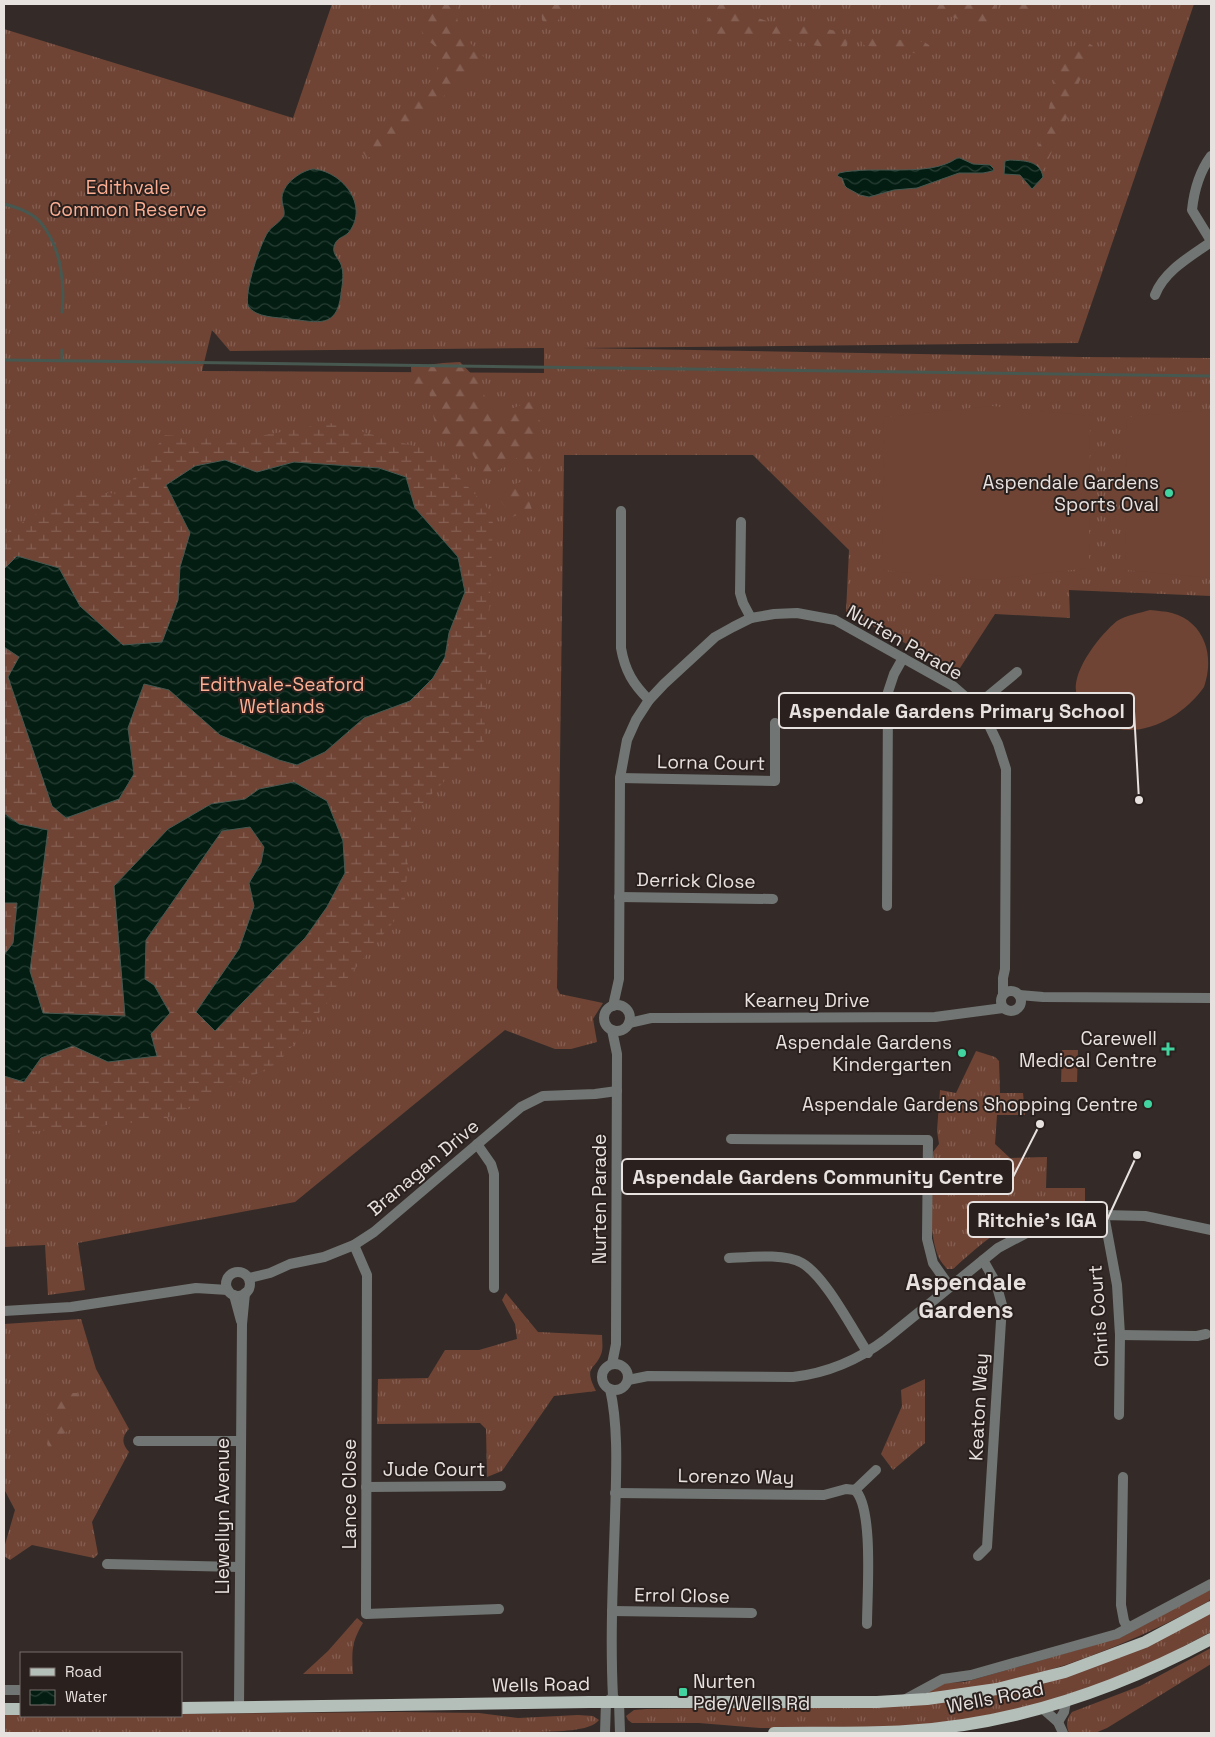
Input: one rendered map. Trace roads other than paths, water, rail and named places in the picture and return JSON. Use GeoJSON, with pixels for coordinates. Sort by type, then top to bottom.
{"type":"FeatureCollection","features":[{"type":"Feature","properties":{"kind":"main road","name":"Wells Road"},"geometry":{"type":"LineString","coordinates":[[182,1707],[613,1700],[901,1701],[980,1692],[1065,1672],[1145,1642],[1211,1607]]}},
{"type":"Feature","properties":{"kind":"main road","name":"Wells Road"},"geometry":{"type":"LineString","coordinates":[[774,1733],[907,1731],[973,1723],[1066,1701],[1148,1671],[1211,1639]]}},
{"type":"Feature","properties":{"kind":"main road"},"geometry":{"type":"LineString","coordinates":[[4,1709],[20,1709]]}},
{"type":"Feature","properties":{"kind":"street"},"geometry":{"type":"LineString","coordinates":[[1155,295],[1159,285],[1171,272],[1211,242],[1192,210],[1198,182],[1204,166],[1211,156]]}},
{"type":"Feature","properties":{"kind":"street"},"geometry":{"type":"LineString","coordinates":[[621,511],[621,648],[624,665],[631,678],[648,700]]}},
{"type":"Feature","properties":{"kind":"street"},"geometry":{"type":"LineString","coordinates":[[741,522],[740,593],[751,618]]}},
{"type":"Feature","properties":{"kind":"street","name":"Nurten Parade"},"geometry":{"type":"LineString","coordinates":[[613,1006],[619,979],[620,778],[627,740],[636,720],[648,700],[715,637],[751,618],[797,613],[835,620],[953,686],[976,706],[987,721],[998,744],[1006,769],[1005,969],[1003,978],[1010,998]]}},
{"type":"Feature","properties":{"kind":"street"},"geometry":{"type":"LineString","coordinates":[[886,906],[888,692],[894,674],[903,658]]}},
{"type":"Feature","properties":{"kind":"street"},"geometry":{"type":"LineString","coordinates":[[976,706],[1017,672]]}},
{"type":"Feature","properties":{"kind":"street","name":"Lorna Court"},"geometry":{"type":"LineString","coordinates":[[620,778],[774,781],[775,723]]}},
{"type":"Feature","properties":{"kind":"street","name":"Derrick Close"},"geometry":{"type":"LineString","coordinates":[[619,897],[773,899]]}},
{"type":"Feature","properties":{"kind":"street","name":"Nurten Parade"},"geometry":{"type":"LineString","coordinates":[[619,979],[627,1009]]}},
{"type":"Feature","properties":{"kind":"street","name":"Kearney Drive"},"geometry":{"type":"LineString","coordinates":[[626,1026],[651,1018],[935,1017],[962,1013],[1010,998],[1211,998]]}},
{"type":"Feature","properties":{"kind":"street"},"geometry":{"type":"LineString","coordinates":[[617,1005],[627,1009],[630,1019],[626,1026],[612,1030],[604,1020],[606,1011],[613,1006],[617,1005]]}},
{"type":"Feature","properties":{"kind":"street","name":"Kearney Drive"},"geometry":{"type":"LineString","coordinates":[[627,1009],[651,1018]]}},
{"type":"Feature","properties":{"kind":"street","name":"Nurten Parade"},"geometry":{"type":"LineString","coordinates":[[617,1054],[626,1026]]}},
{"type":"Feature","properties":{"kind":"street","name":"Nurten Parade"},"geometry":{"type":"LineString","coordinates":[[612,1030],[617,1054],[616,1344],[620,1376],[615,1408],[612,1611],[613,1700],[620,1733]]}},
{"type":"Feature","properties":{"kind":"street","name":"Branagan Drive"},"geometry":{"type":"LineString","coordinates":[[270,1272],[237,1290],[231,1274],[235,1272],[243,1273],[249,1278],[290,1264],[324,1257],[354,1245],[374,1232],[521,1107],[543,1096],[617,1095]]}},
{"type":"Feature","properties":{"kind":"street"},"geometry":{"type":"LineString","coordinates":[[732,1139],[928,1140],[926,1239],[933,1263],[950,1287]]}},
{"type":"Feature","properties":{"kind":"street"},"geometry":{"type":"LineString","coordinates":[[477,1144],[491,1164],[494,1174],[494,1288]]}},
{"type":"Feature","properties":{"kind":"street"},"geometry":{"type":"LineString","coordinates":[[620,1376],[793,1377],[810,1375],[840,1366],[868,1352],[998,1248],[1036,1228],[1104,1215],[1145,1216],[1211,1230]]}},
{"type":"Feature","properties":{"kind":"street","name":"Chris Court"},"geometry":{"type":"LineString","coordinates":[[1104,1215],[1117,1285],[1120,1335],[1119,1415]]}},
{"type":"Feature","properties":{"kind":"street","name":"Lance Close"},"geometry":{"type":"LineString","coordinates":[[354,1245],[367,1275],[366,1614],[499,1609]]}},
{"type":"Feature","properties":{"kind":"street"},"geometry":{"type":"LineString","coordinates":[[729,1258],[776,1256],[801,1262],[819,1277],[868,1352]]}},
{"type":"Feature","properties":{"kind":"street","name":"Keaton Way"},"geometry":{"type":"LineString","coordinates":[[978,1556],[987,1547],[1002,1305],[996,1282],[983,1260]]}},
{"type":"Feature","properties":{"kind":"street","name":"Llewellyn Avenue"},"geometry":{"type":"LineString","coordinates":[[239,1707],[242,1324],[237,1290],[250,1282],[249,1278]]}},
{"type":"Feature","properties":{"kind":"street"},"geometry":{"type":"LineString","coordinates":[[4,1311],[71,1307],[196,1288],[237,1290]]}},
{"type":"Feature","properties":{"kind":"street"},"geometry":{"type":"LineString","coordinates":[[1120,1335],[1198,1336],[1206,1334]]}},
{"type":"Feature","properties":{"kind":"street"},"geometry":{"type":"LineString","coordinates":[[138,1441],[240,1441]]}},
{"type":"Feature","properties":{"kind":"street"},"geometry":{"type":"LineString","coordinates":[[867,1624],[867,1522],[861,1498],[855,1490],[876,1470]]}},
{"type":"Feature","properties":{"kind":"street"},"geometry":{"type":"LineString","coordinates":[[1123,1477],[1121,1606],[1124,1621],[1128,1628]]}},
{"type":"Feature","properties":{"kind":"street","name":"Jude Court"},"geometry":{"type":"LineString","coordinates":[[366,1486],[501,1486]]}},
{"type":"Feature","properties":{"kind":"street","name":"Lorenzo Way"},"geometry":{"type":"LineString","coordinates":[[615,1493],[815,1495],[850,1489],[855,1490]]}},
{"type":"Feature","properties":{"kind":"street"},"geometry":{"type":"LineString","coordinates":[[107,1564],[239,1567]]}},
{"type":"Feature","properties":{"kind":"street","name":"Wells Road"},"geometry":{"type":"LineString","coordinates":[[901,1701],[943,1679],[971,1676],[1117,1634],[1211,1584]]}},
{"type":"Feature","properties":{"kind":"street","name":"Errol Close"},"geometry":{"type":"LineString","coordinates":[[612,1611],[752,1613]]}},
{"type":"Feature","properties":{"kind":"street"},"geometry":{"type":"LineString","coordinates":[[4,1690],[20,1690]]}},
{"type":"Feature","properties":{"kind":"street","name":"Nurten Parade"},"geometry":{"type":"LineString","coordinates":[[605,1733],[613,1700]]}},
{"type":"Feature","properties":{"kind":"street"},"geometry":{"type":"LineString","coordinates":[[1058,1722],[1064,1712],[1066,1701]]}},
{"type":"Feature","properties":{"kind":"street"},"geometry":{"type":"LineString","coordinates":[[1042,1708],[1058,1722],[1063,1733]]}},
{"type":"Feature","properties":{"kind":"water"},"geometry":{"type":"Polygon","coordinates":[[[957,158],[973,164],[990,165],[994,169],[993,171],[983,173],[959,173],[917,188],[894,190],[869,197],[860,195],[847,188],[842,178],[837,176],[839,173],[853,171],[932,168],[957,158]]]}},
{"type":"Feature","properties":{"kind":"water"},"geometry":{"type":"Polygon","coordinates":[[[1005,161],[1026,161],[1035,164],[1039,167],[1043,177],[1032,189],[1020,175],[1004,174],[1005,161]]]}},
{"type":"Feature","properties":{"kind":"water"},"geometry":{"type":"Polygon","coordinates":[[[312,169],[333,175],[342,182],[354,200],[355,222],[347,234],[338,239],[334,247],[334,253],[343,271],[339,305],[330,318],[317,322],[261,315],[248,306],[247,299],[257,257],[268,232],[284,215],[282,194],[284,189],[297,176],[312,169]]]}},
{"type":"Feature","properties":{"kind":"water"},"geometry":{"type":"Polygon","coordinates":[[[225,460],[257,472],[294,462],[379,468],[406,477],[415,508],[458,557],[465,592],[449,633],[445,657],[433,678],[410,701],[364,718],[325,752],[297,765],[279,760],[220,735],[169,690],[144,684],[128,728],[134,774],[119,799],[66,818],[52,806],[8,677],[19,657],[4,647],[4,569],[17,556],[59,568],[80,606],[123,645],[162,642],[178,600],[180,567],[190,533],[166,485],[195,466],[225,460]]]}},
{"type":"Feature","properties":{"kind":"water"},"geometry":{"type":"Polygon","coordinates":[[[294,782],[327,801],[343,841],[345,873],[327,907],[305,938],[215,1031],[196,1012],[239,949],[254,906],[249,883],[261,863],[264,847],[250,827],[222,831],[146,940],[145,979],[154,985],[170,1013],[151,1034],[157,1056],[108,1062],[73,1046],[41,1058],[24,1082],[4,1076],[4,955],[13,943],[17,903],[4,903],[4,813],[19,824],[48,830],[30,971],[43,1013],[125,1016],[114,886],[168,829],[211,804],[245,799],[259,789],[294,782]]]}},
{"type":"Feature","properties":{"kind":"waterway"},"geometry":{"type":"LineString","coordinates":[[4,204],[34,216],[48,233],[57,254],[62,277],[62,312]]}},
{"type":"Feature","properties":{"kind":"waterway"},"geometry":{"type":"LineString","coordinates":[[62,350],[62,361]]}},
{"type":"Feature","properties":{"kind":"waterway"},"geometry":{"type":"LineString","coordinates":[[4,360],[1211,376]]}},
{"type":"Feature","properties":{"kind":"place","name":"Aspendale Gardens Sports Oval"},"geometry":{"type":"Point","coordinates":[1169,493]}},
{"type":"Feature","properties":{"kind":"place","name":"Aspendale Gardens Primary School"},"geometry":{"type":"Point","coordinates":[1139,800]}},
{"type":"Feature","properties":{"kind":"place","name":"Carewell Medical Centre"},"geometry":{"type":"Point","coordinates":[1168,1049]}},
{"type":"Feature","properties":{"kind":"place","name":"Aspendale Gardens Kindergarten"},"geometry":{"type":"Point","coordinates":[962,1053]}},
{"type":"Feature","properties":{"kind":"place","name":"Aspendale Gardens Shopping Centre"},"geometry":{"type":"Point","coordinates":[1148,1104]}},
{"type":"Feature","properties":{"kind":"place","name":"Aspendale Gardens Community Centre"},"geometry":{"type":"Point","coordinates":[1040,1124]}},
{"type":"Feature","properties":{"kind":"place","name":"Ritchie's IGA"},"geometry":{"type":"Point","coordinates":[1137,1155]}},
{"type":"Feature","properties":{"kind":"place","name":"Nurten Pde/Wells Rd"},"geometry":{"type":"Point","coordinates":[683,1692]}},
{"type":"Feature","properties":{"kind":"district","name":"Aspendale Gardens"},"geometry":{"type":"Point","coordinates":[966,1296]}},
{"type":"Feature","properties":{"kind":"park label","name":"Edithvale Common Reserve"},"geometry":{"type":"Point","coordinates":[128,198]}},
{"type":"Feature","properties":{"kind":"park label","name":"Edithvale-Seaford Wetlands"},"geometry":{"type":"Point","coordinates":[282,695]}}]}
